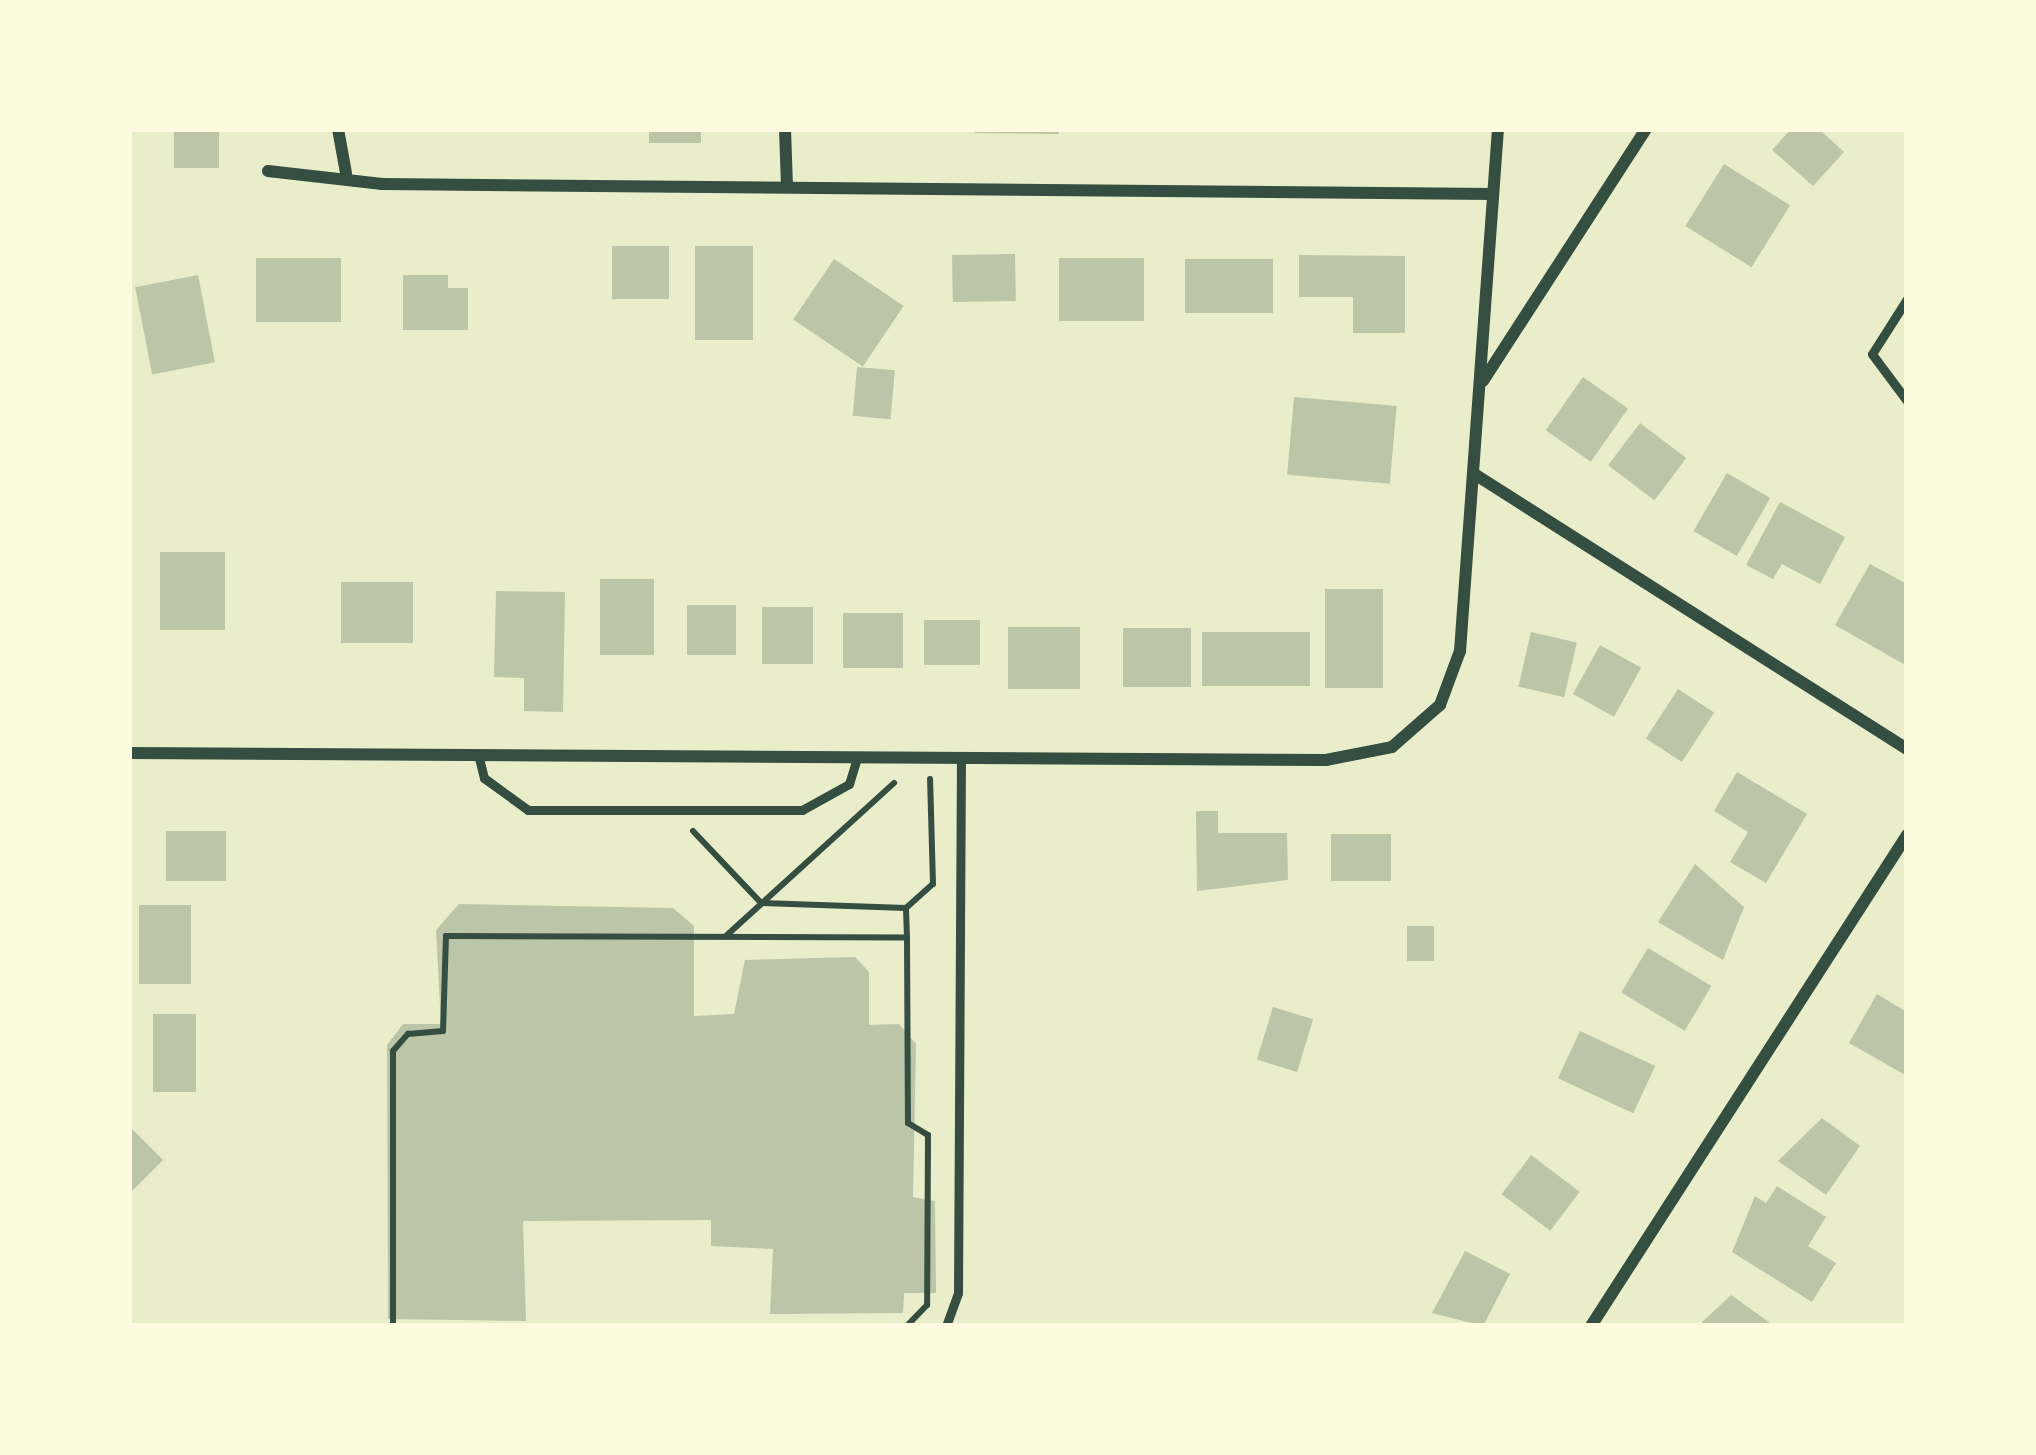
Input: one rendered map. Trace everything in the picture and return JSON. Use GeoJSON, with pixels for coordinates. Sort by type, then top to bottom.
{"type":"FeatureCollection","features":[{"type":"Feature","properties":{"kind":"street"},"geometry":{"type":"LineString","coordinates":[[338,129],[346,173]]}},
{"type":"Feature","properties":{"kind":"street"},"geometry":{"type":"LineString","coordinates":[[785,129],[787,187]]}},
{"type":"Feature","properties":{"kind":"street"},"geometry":{"type":"LineString","coordinates":[[129,753],[1326,760],[1392,747],[1440,705],[1460,651],[1498,129]]}},
{"type":"Feature","properties":{"kind":"street"},"geometry":{"type":"LineString","coordinates":[[1482,382],[1646,129]]}},
{"type":"Feature","properties":{"kind":"street"},"geometry":{"type":"LineString","coordinates":[[268,171],[346,173],[382,184],[1493,194]]}},
{"type":"Feature","properties":{"kind":"street"},"geometry":{"type":"LineString","coordinates":[[1476,475],[1907,748]]}},
{"type":"Feature","properties":{"kind":"street"},"geometry":{"type":"LineString","coordinates":[[1591,1326],[1907,835]]}},
{"type":"Feature","properties":{"kind":"lane"},"geometry":{"type":"LineString","coordinates":[[1907,299],[1872,354],[1907,401]]}},
{"type":"Feature","properties":{"kind":"lane"},"geometry":{"type":"LineString","coordinates":[[478,754],[484,778],[528,810],[802,810],[848,784],[857,757]]}},
{"type":"Feature","properties":{"kind":"lane"},"geometry":{"type":"LineString","coordinates":[[946,1326],[958,1293],[961,758]]}},
{"type":"Feature","properties":{"kind":"path"},"geometry":{"type":"LineString","coordinates":[[686,824],[761,903],[906,908],[933,884],[930,778],[901,778],[840,822],[761,903],[724,938]]}},
{"type":"Feature","properties":{"kind":"path"},"geometry":{"type":"LineString","coordinates":[[906,908],[908,1123],[928,1135],[928,1305],[908,1326]]}},
{"type":"Feature","properties":{"kind":"path"},"geometry":{"type":"LineString","coordinates":[[393,1326],[393,1051],[408,1034],[443,1031],[446,936],[907,938]]}},
{"type":"Feature","properties":{"kind":"building"},"geometry":{"type":"Polygon","coordinates":[[[174,129],[219,129],[219,168],[174,168],[174,129]]]}},
{"type":"Feature","properties":{"kind":"building"},"geometry":{"type":"Polygon","coordinates":[[[649,129],[701,129],[701,143],[649,143],[649,129]]]}},
{"type":"Feature","properties":{"kind":"building"},"geometry":{"type":"Polygon","coordinates":[[[975,129],[1059,129],[1059,134],[975,133],[975,129]]]}},
{"type":"Feature","properties":{"kind":"building"},"geometry":{"type":"Polygon","coordinates":[[[1791,129],[1819,129],[1844,152],[1813,186],[1772,150],[1791,129]]]}},
{"type":"Feature","properties":{"kind":"building"},"geometry":{"type":"Polygon","coordinates":[[[1724,164],[1790,205],[1751,267],[1685,226],[1724,164]]]}},
{"type":"Feature","properties":{"kind":"building"},"geometry":{"type":"Polygon","coordinates":[[[612,246],[669,246],[669,299],[612,299],[612,246]]]}},
{"type":"Feature","properties":{"kind":"building"},"geometry":{"type":"Polygon","coordinates":[[[695,246],[753,246],[753,340],[695,340],[695,246]]]}},
{"type":"Feature","properties":{"kind":"building"},"geometry":{"type":"Polygon","coordinates":[[[1015,254],[1016,301],[953,302],[952,255],[1015,254]]]}},
{"type":"Feature","properties":{"kind":"building"},"geometry":{"type":"Polygon","coordinates":[[[1299,255],[1405,256],[1405,333],[1353,333],[1353,297],[1299,297],[1299,255]]]}},
{"type":"Feature","properties":{"kind":"building"},"geometry":{"type":"Polygon","coordinates":[[[256,258],[341,258],[341,322],[256,322],[256,258]]]}},
{"type":"Feature","properties":{"kind":"building"},"geometry":{"type":"Polygon","coordinates":[[[1059,258],[1144,258],[1144,321],[1059,321],[1059,258]]]}},
{"type":"Feature","properties":{"kind":"building"},"geometry":{"type":"Polygon","coordinates":[[[834,259],[904,306],[863,366],[793,320],[834,259]]]}},
{"type":"Feature","properties":{"kind":"building"},"geometry":{"type":"Polygon","coordinates":[[[1185,259],[1273,259],[1273,313],[1185,313],[1185,259]]]}},
{"type":"Feature","properties":{"kind":"building"},"geometry":{"type":"Polygon","coordinates":[[[198,275],[215,362],[152,375],[135,287],[198,275]]]}},
{"type":"Feature","properties":{"kind":"building"},"geometry":{"type":"Polygon","coordinates":[[[403,275],[448,275],[448,288],[468,288],[468,330],[403,330],[403,275]]]}},
{"type":"Feature","properties":{"kind":"building"},"geometry":{"type":"Polygon","coordinates":[[[857,367],[895,370],[891,419],[853,416],[857,367]]]}},
{"type":"Feature","properties":{"kind":"building"},"geometry":{"type":"Polygon","coordinates":[[[1583,377],[1628,409],[1591,462],[1546,430],[1583,377]]]}},
{"type":"Feature","properties":{"kind":"building"},"geometry":{"type":"Polygon","coordinates":[[[1294,397],[1397,406],[1390,484],[1287,475],[1294,397]]]}},
{"type":"Feature","properties":{"kind":"building"},"geometry":{"type":"Polygon","coordinates":[[[1640,423],[1686,458],[1654,500],[1608,465],[1640,423]]]}},
{"type":"Feature","properties":{"kind":"building"},"geometry":{"type":"Polygon","coordinates":[[[1727,473],[1770,498],[1737,556],[1694,531],[1727,473]]]}},
{"type":"Feature","properties":{"kind":"building"},"geometry":{"type":"Polygon","coordinates":[[[1780,502],[1845,537],[1820,584],[1782,564],[1773,579],[1746,565],[1780,502]]]}},
{"type":"Feature","properties":{"kind":"building"},"geometry":{"type":"Polygon","coordinates":[[[160,552],[225,552],[225,630],[160,630],[160,552]]]}},
{"type":"Feature","properties":{"kind":"building"},"geometry":{"type":"Polygon","coordinates":[[[1870,564],[1907,584],[1907,666],[1835,625],[1870,564]]]}},
{"type":"Feature","properties":{"kind":"building"},"geometry":{"type":"Polygon","coordinates":[[[600,579],[654,579],[654,655],[600,655],[600,579]]]}},
{"type":"Feature","properties":{"kind":"building"},"geometry":{"type":"Polygon","coordinates":[[[341,582],[413,582],[413,643],[341,643],[341,582]]]}},
{"type":"Feature","properties":{"kind":"building"},"geometry":{"type":"Polygon","coordinates":[[[1325,589],[1383,589],[1383,688],[1325,688],[1325,589]]]}},
{"type":"Feature","properties":{"kind":"building"},"geometry":{"type":"Polygon","coordinates":[[[496,591],[565,592],[563,712],[524,711],[524,678],[494,677],[496,591]]]}},
{"type":"Feature","properties":{"kind":"building"},"geometry":{"type":"Polygon","coordinates":[[[687,605],[736,605],[736,655],[687,655],[687,605]]]}},
{"type":"Feature","properties":{"kind":"building"},"geometry":{"type":"Polygon","coordinates":[[[762,607],[813,607],[813,664],[762,664],[762,607]]]}},
{"type":"Feature","properties":{"kind":"building"},"geometry":{"type":"Polygon","coordinates":[[[843,613],[903,613],[903,668],[843,668],[843,613]]]}},
{"type":"Feature","properties":{"kind":"building"},"geometry":{"type":"Polygon","coordinates":[[[924,620],[980,620],[980,665],[924,665],[924,620]]]}},
{"type":"Feature","properties":{"kind":"building"},"geometry":{"type":"Polygon","coordinates":[[[1008,627],[1080,627],[1080,689],[1008,689],[1008,627]]]}},
{"type":"Feature","properties":{"kind":"building"},"geometry":{"type":"Polygon","coordinates":[[[1123,628],[1191,628],[1191,687],[1123,687],[1123,628]]]}},
{"type":"Feature","properties":{"kind":"building"},"geometry":{"type":"Polygon","coordinates":[[[1202,632],[1310,632],[1310,686],[1202,686],[1202,632]]]}},
{"type":"Feature","properties":{"kind":"building"},"geometry":{"type":"Polygon","coordinates":[[[1531,632],[1577,643],[1564,697],[1518,687],[1531,632]]]}},
{"type":"Feature","properties":{"kind":"building"},"geometry":{"type":"Polygon","coordinates":[[[1600,645],[1641,668],[1614,717],[1573,694],[1600,645]]]}},
{"type":"Feature","properties":{"kind":"building"},"geometry":{"type":"Polygon","coordinates":[[[1678,689],[1714,712],[1682,762],[1646,738],[1678,689]]]}},
{"type":"Feature","properties":{"kind":"building"},"geometry":{"type":"Polygon","coordinates":[[[1737,772],[1807,814],[1766,883],[1730,862],[1748,832],[1714,811],[1737,772]]]}},
{"type":"Feature","properties":{"kind":"building"},"geometry":{"type":"Polygon","coordinates":[[[1196,811],[1218,811],[1218,833],[1287,833],[1288,880],[1197,891],[1196,811]]]}},
{"type":"Feature","properties":{"kind":"building"},"geometry":{"type":"Polygon","coordinates":[[[166,831],[226,831],[226,881],[166,881],[166,831]]]}},
{"type":"Feature","properties":{"kind":"building"},"geometry":{"type":"Polygon","coordinates":[[[1331,834],[1391,834],[1391,881],[1331,881],[1331,834]]]}},
{"type":"Feature","properties":{"kind":"building"},"geometry":{"type":"Polygon","coordinates":[[[1695,864],[1744,907],[1723,960],[1658,922],[1695,864]]]}},
{"type":"Feature","properties":{"kind":"building"},"geometry":{"type":"Polygon","coordinates":[[[459,904],[673,908],[694,926],[694,1016],[734,1014],[745,960],[855,957],[869,972],[869,1025],[899,1024],[916,1044],[913,1197],[935,1201],[936,1293],[904,1293],[903,1313],[770,1314],[773,1249],[711,1246],[711,1220],[523,1221],[526,1321],[388,1319],[387,1045],[403,1024],[441,1024],[436,930],[459,904]]]}},
{"type":"Feature","properties":{"kind":"building"},"geometry":{"type":"Polygon","coordinates":[[[139,905],[191,905],[191,984],[139,984],[139,905]]]}},
{"type":"Feature","properties":{"kind":"building"},"geometry":{"type":"Polygon","coordinates":[[[1407,926],[1434,926],[1434,961],[1407,961],[1407,926]]]}},
{"type":"Feature","properties":{"kind":"building"},"geometry":{"type":"Polygon","coordinates":[[[1648,948],[1711,986],[1685,1031],[1621,993],[1648,948]]]}},
{"type":"Feature","properties":{"kind":"building"},"geometry":{"type":"Polygon","coordinates":[[[1877,994],[1907,1012],[1907,1076],[1849,1043],[1877,994]]]}},
{"type":"Feature","properties":{"kind":"building"},"geometry":{"type":"Polygon","coordinates":[[[1273,1007],[1313,1019],[1297,1072],[1257,1060],[1273,1007]]]}},
{"type":"Feature","properties":{"kind":"building"},"geometry":{"type":"Polygon","coordinates":[[[153,1014],[196,1014],[196,1092],[153,1092],[153,1014]]]}},
{"type":"Feature","properties":{"kind":"building"},"geometry":{"type":"Polygon","coordinates":[[[1580,1031],[1655,1066],[1633,1113],[1558,1078],[1580,1031]]]}},
{"type":"Feature","properties":{"kind":"building"},"geometry":{"type":"Polygon","coordinates":[[[1822,1118],[1860,1146],[1826,1195],[1778,1161],[1822,1118]]]}},
{"type":"Feature","properties":{"kind":"building"},"geometry":{"type":"Polygon","coordinates":[[[129,1126],[163,1160],[129,1194],[129,1126]]]}},
{"type":"Feature","properties":{"kind":"building"},"geometry":{"type":"Polygon","coordinates":[[[1531,1155],[1580,1192],[1550,1231],[1502,1194],[1531,1155]]]}},
{"type":"Feature","properties":{"kind":"building"},"geometry":{"type":"Polygon","coordinates":[[[1777,1186],[1826,1217],[1808,1246],[1836,1263],[1812,1302],[1732,1252],[1755,1196],[1766,1203],[1777,1186]]]}},
{"type":"Feature","properties":{"kind":"building"},"geometry":{"type":"Polygon","coordinates":[[[1465,1251],[1510,1274],[1483,1326],[1432,1313],[1465,1251]]]}},
{"type":"Feature","properties":{"kind":"building"},"geometry":{"type":"Polygon","coordinates":[[[1731,1295],[1769,1322],[1767,1326],[1698,1326],[1731,1295]]]}}]}
